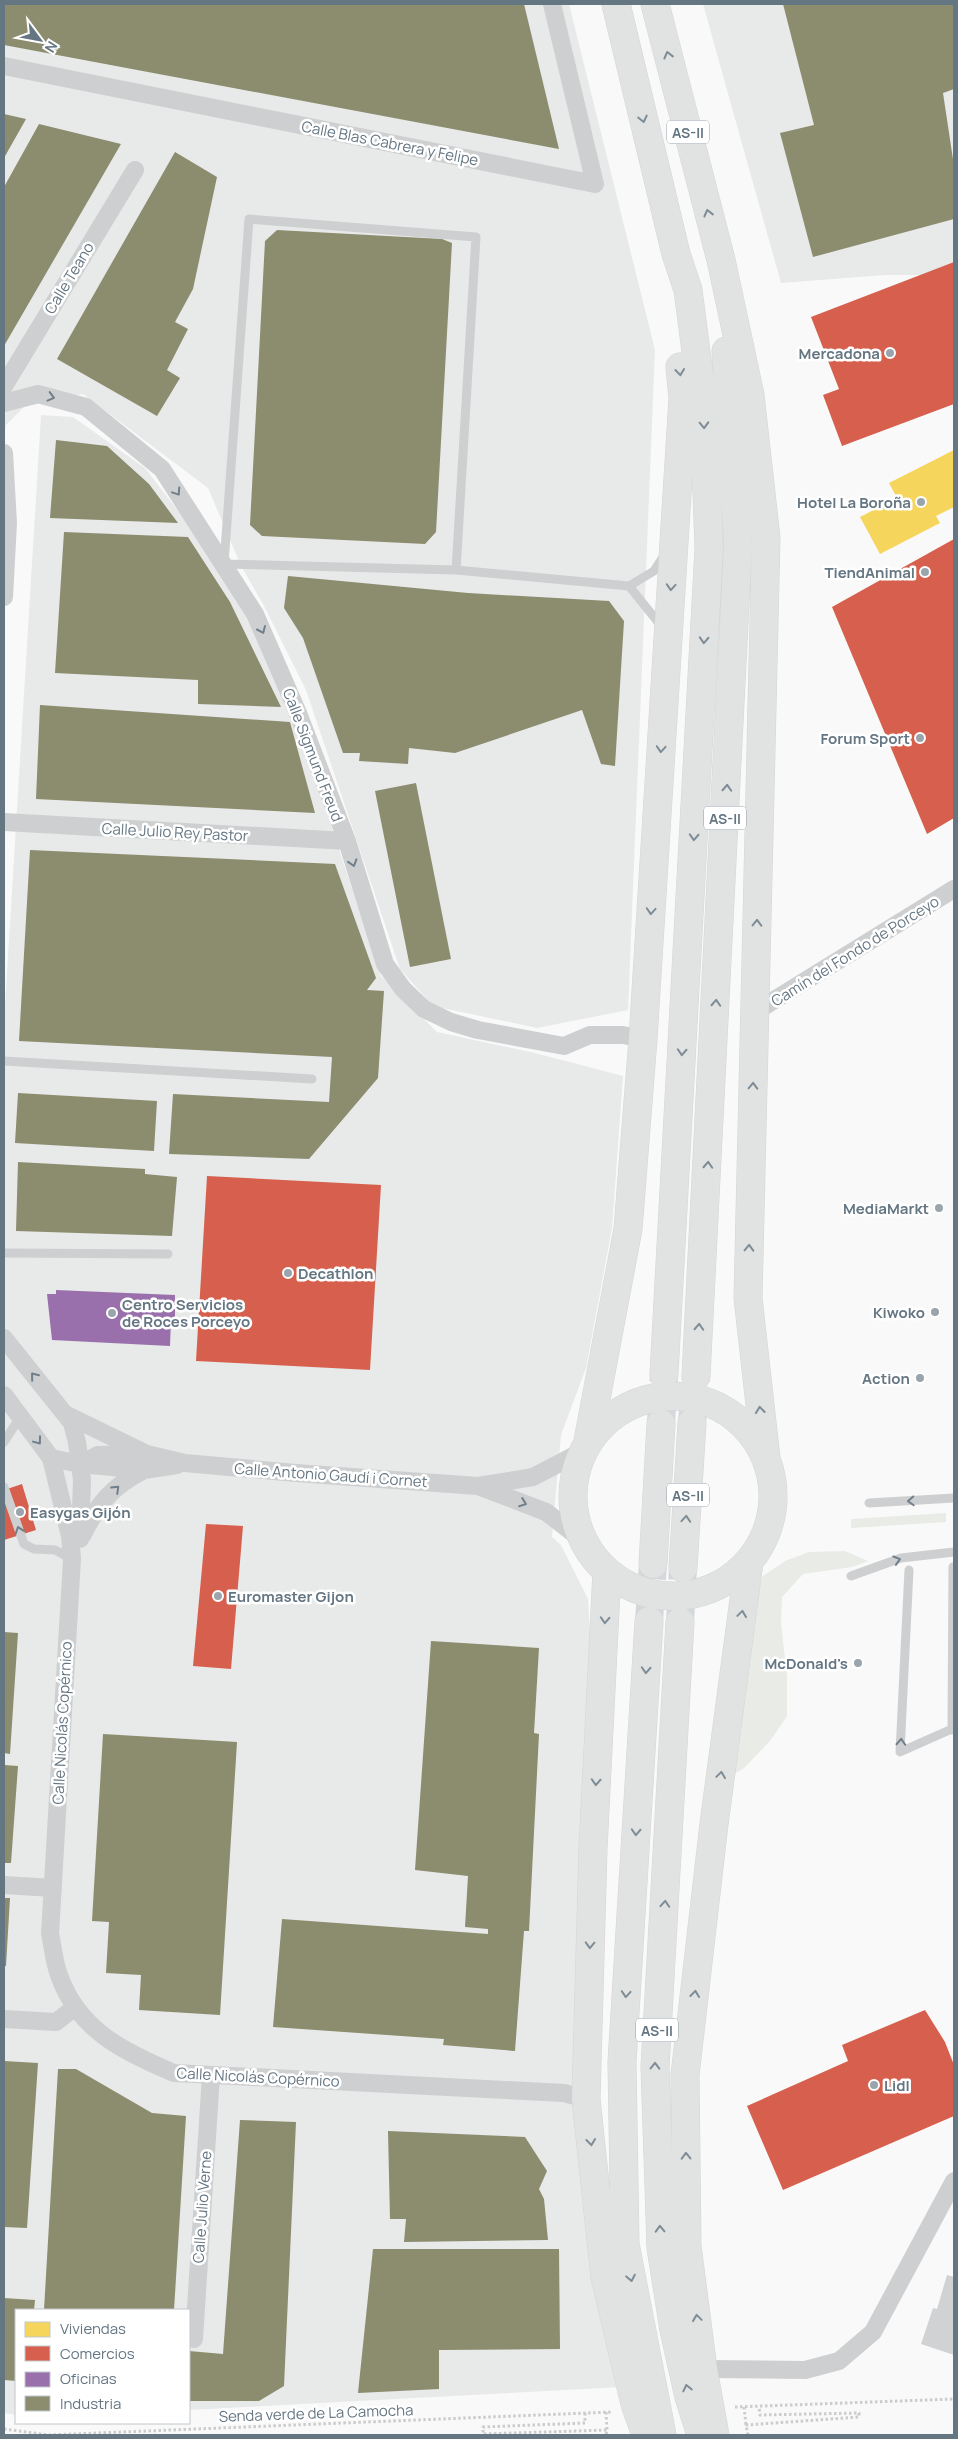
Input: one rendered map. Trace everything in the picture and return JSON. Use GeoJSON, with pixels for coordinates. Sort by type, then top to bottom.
{"type":"FeatureCollection","features":[{"type":"Feature","properties":{"kind":"highway","name":"AS-II"},"geometry":{"type":"LineString","coordinates":[[616,4],[676,254],[688,290],[704,413],[709,548],[664,1374]]}},
{"type":"Feature","properties":{"kind":"highway","name":"AS-II"},"geometry":{"type":"LineString","coordinates":[[655,4],[721,260],[738,544],[696,1376]]}},
{"type":"Feature","properties":{"kind":"highway"},"geometry":{"type":"LineString","coordinates":[[584,1446],[613,1415],[634,1403],[660,1395],[680,1394],[699,1398],[727,1413],[746,1428],[766,1458],[773,1477],[773,1513],[765,1537],[749,1562],[730,1579],[709,1590],[674,1596],[642,1591],[607,1571],[581,1539],[572,1509],[574,1485],[584,1446],[628,1229],[643,1038],[683,398],[675,323],[676,254]]}},
{"type":"Feature","properties":{"kind":"highway"},"geometry":{"type":"LineString","coordinates":[[721,260],[750,396],[766,538],[748,1298],[766,1458]]}},
{"type":"Feature","properties":{"kind":"highway","name":"AS-II"},"geometry":{"type":"LineString","coordinates":[[683,1568],[692,1423]]}},
{"type":"Feature","properties":{"kind":"highway","name":"AS-II"},"geometry":{"type":"LineString","coordinates":[[652,1564],[661,1424]]}},
{"type":"Feature","properties":{"kind":"highway"},"geometry":{"type":"LineString","coordinates":[[715,2435],[703,2369],[687,2246],[685,2075],[714,1824],[749,1562]]}},
{"type":"Feature","properties":{"kind":"highway"},"geometry":{"type":"LineString","coordinates":[[607,1571],[593,1849],[586,2099],[605,2277],[636,2404],[646,2435]]}},
{"type":"Feature","properties":{"kind":"highway","name":"AS-II"},"geometry":{"type":"LineString","coordinates":[[649,1621],[622,2062],[625,2244],[662,2435]]}},
{"type":"Feature","properties":{"kind":"highway","name":"AS-II"},"geometry":{"type":"LineString","coordinates":[[680,1622],[654,2066],[661,2248],[674,2330],[689,2397],[701,2435]]}},
{"type":"Feature","properties":{"kind":"street","name":"Calle Blas Cabrera y Felipe"},"geometry":{"type":"LineString","coordinates":[[4,66],[595,184],[552,4]]}},
{"type":"Feature","properties":{"kind":"street","name":"Calle Teano"},"geometry":{"type":"LineString","coordinates":[[4,386],[134,170]]}},
{"type":"Feature","properties":{"kind":"street","name":"Calle Sigmund Freud"},"geometry":{"type":"LineString","coordinates":[[4,403],[38,394],[86,407],[162,469],[255,614],[298,712],[347,841],[385,964],[403,989],[424,1008],[451,1022],[478,1030],[564,1046],[590,1035],[623,1035],[643,1038]]}},
{"type":"Feature","properties":{"kind":"street"},"geometry":{"type":"LineString","coordinates":[[4,453],[8,522],[4,596]]}},
{"type":"Feature","properties":{"kind":"street","name":"Calle Julio Rey Pastor"},"geometry":{"type":"LineString","coordinates":[[4,822],[347,841]]}},
{"type":"Feature","properties":{"kind":"street","name":"Camín del Fondo de Porceyo"},"geometry":{"type":"LineString","coordinates":[[755,1012],[954,889]]}},
{"type":"Feature","properties":{"kind":"street"},"geometry":{"type":"LineString","coordinates":[[4,1338],[72,1423],[78,1442],[80,1464],[59,1483],[52,1458],[4,1395]]}},
{"type":"Feature","properties":{"kind":"street"},"geometry":{"type":"LineString","coordinates":[[65,1414],[146,1462]]}},
{"type":"Feature","properties":{"kind":"street","name":"Calle Antonio Gaudí i Cornet"},"geometry":{"type":"LineString","coordinates":[[52,1458],[80,1464],[146,1462],[185,1464],[478,1486],[533,1477],[584,1446]]}},
{"type":"Feature","properties":{"kind":"street","name":"Calle Nicolás Copérnico"},"geometry":{"type":"LineString","coordinates":[[72,1559],[96,1508],[146,1462]]}},
{"type":"Feature","properties":{"kind":"street","name":"Calle Nicolás Copérnico"},"geometry":{"type":"LineString","coordinates":[[80,1464],[80,1539]]}},
{"type":"Feature","properties":{"kind":"street","name":"Calle Nicolás Copérnico"},"geometry":{"type":"LineString","coordinates":[[59,1483],[72,1559],[50,1934],[59,1974],[74,2008],[105,2038],[141,2059],[174,2073],[564,2093],[586,2099]]}},
{"type":"Feature","properties":{"kind":"street","name":"Calle Antonio Gaudí i Cornet"},"geometry":{"type":"LineString","coordinates":[[478,1486],[546,1512],[581,1539]]}},
{"type":"Feature","properties":{"kind":"street"},"geometry":{"type":"LineString","coordinates":[[4,1884],[53,1888]]}},
{"type":"Feature","properties":{"kind":"street"},"geometry":{"type":"LineString","coordinates":[[4,2019],[56,2022],[74,2008]]}},
{"type":"Feature","properties":{"kind":"street","name":"Calle Julio Verne"},"geometry":{"type":"LineString","coordinates":[[194,2338],[211,2075]]}},
{"type":"Feature","properties":{"kind":"street"},"geometry":{"type":"LineString","coordinates":[[703,2369],[805,2370],[839,2361],[873,2332],[954,2181]]}},
{"type":"Feature","properties":{"kind":"lane"},"geometry":{"type":"LineString","coordinates":[[456,570],[476,236],[249,219],[224,564],[456,570],[629,586],[654,571],[674,539]]}},
{"type":"Feature","properties":{"kind":"lane"},"geometry":{"type":"LineString","coordinates":[[629,586],[668,635]]}},
{"type":"Feature","properties":{"kind":"lane"},"geometry":{"type":"LineString","coordinates":[[4,1061],[312,1079]]}},
{"type":"Feature","properties":{"kind":"lane"},"geometry":{"type":"LineString","coordinates":[[4,1253],[168,1254]]}},
{"type":"Feature","properties":{"kind":"lane"},"geometry":{"type":"LineString","coordinates":[[4,1442],[20,1417]]}},
{"type":"Feature","properties":{"kind":"lane"},"geometry":{"type":"LineString","coordinates":[[4,1487],[24,1544],[34,1549],[55,1550],[72,1559]]}},
{"type":"Feature","properties":{"kind":"lane"},"geometry":{"type":"LineString","coordinates":[[868,1503],[954,1498]]}},
{"type":"Feature","properties":{"kind":"lane"},"geometry":{"type":"LineString","coordinates":[[851,1576],[901,1558],[954,1552]]}},
{"type":"Feature","properties":{"kind":"lane"},"geometry":{"type":"LineString","coordinates":[[909,1570],[900,1752],[953,1729],[953,1567]]}},
{"type":"Feature","properties":{"kind":"path"},"geometry":{"type":"LineString","coordinates":[[728,2408],[954,2399]]}},
{"type":"Feature","properties":{"kind":"path"},"geometry":{"type":"LineString","coordinates":[[746,2424],[859,2416],[859,2412],[760,2416],[759,2406]]}},
{"type":"Feature","properties":{"kind":"path"},"geometry":{"type":"LineString","coordinates":[[744,2407],[748,2435]]}},
{"type":"Feature","properties":{"kind":"path"},"geometry":{"type":"LineString","coordinates":[[606,2412],[606,2435]]}},
{"type":"Feature","properties":{"kind":"path","name":"Senda verde de La Camocha"},"geometry":{"type":"LineString","coordinates":[[4,2429],[49,2435],[618,2412]]}},
{"type":"Feature","properties":{"kind":"path"},"geometry":{"type":"LineString","coordinates":[[585,2413],[585,2423],[483,2427],[483,2434],[607,2430]]}},
{"type":"Feature","properties":{"kind":"shaded area"},"geometry":{"type":"Polygon","coordinates":[[[4,4],[569,4],[655,350],[628,1010],[537,1028],[433,1006],[400,969],[306,690],[263,604],[241,566],[208,488],[83,394],[24,407],[6,425],[4,434],[4,4]]]}},
{"type":"Feature","properties":{"kind":"shaded area"},"geometry":{"type":"Polygon","coordinates":[[[703,4],[954,4],[954,275],[885,275],[781,283],[703,4]]]}},
{"type":"Feature","properties":{"kind":"shaded area"},"geometry":{"type":"Polygon","coordinates":[[[41,415],[73,417],[145,468],[188,524],[241,603],[303,741],[381,976],[437,1032],[535,1053],[623,1076],[612,1228],[586,1368],[561,1435],[552,1537],[561,1545],[588,1599],[590,1633],[576,2093],[623,2387],[190,2410],[190,2309],[15,2309],[15,2415],[4,2413],[4,1023],[41,415]]]}},
{"type":"Feature","properties":{"kind":"shaded area"},"geometry":{"type":"Polygon","coordinates":[[[946,1513],[946,1522],[851,1528],[851,1519],[946,1513]]]}},
{"type":"Feature","properties":{"kind":"shaded area"},"geometry":{"type":"Polygon","coordinates":[[[845,1551],[868,1561],[852,1567],[803,1574],[782,1597],[781,1623],[787,1677],[787,1716],[770,1741],[744,1768],[734,1774],[754,1608],[763,1576],[785,1561],[809,1552],[845,1551]]]}},
{"type":"Feature","properties":{"kind":"building: Viviendas","name":"Hotel La Boroña"},"geometry":{"type":"Polygon","coordinates":[[[954,450],[954,507],[936,516],[940,523],[880,554],[860,517],[897,498],[889,483],[954,450]]]}},
{"type":"Feature","properties":{"kind":"building: Comercios","name":"Mercadona"},"geometry":{"type":"Polygon","coordinates":[[[954,262],[954,404],[842,446],[823,395],[839,389],[811,317],[954,262]]]}},
{"type":"Feature","properties":{"kind":"building: Comercios","name":"Forum Sport"},"geometry":{"type":"Polygon","coordinates":[[[954,539],[954,818],[927,834],[832,607],[954,539]]]}},
{"type":"Feature","properties":{"kind":"building: Comercios","name":"Decathlon"},"geometry":{"type":"Polygon","coordinates":[[[207,1176],[381,1185],[370,1370],[196,1361],[207,1176]]]}},
{"type":"Feature","properties":{"kind":"building: Comercios"},"geometry":{"type":"Polygon","coordinates":[[[22,1484],[36,1530],[4,1540],[4,1490],[22,1484]]]}},
{"type":"Feature","properties":{"kind":"building: Comercios","name":"Euromaster Gijon"},"geometry":{"type":"Polygon","coordinates":[[[206,1524],[243,1526],[231,1669],[193,1666],[206,1524]]]}},
{"type":"Feature","properties":{"kind":"building: Comercios","name":"Lidl"},"geometry":{"type":"Polygon","coordinates":[[[925,2010],[945,2042],[954,2065],[954,2116],[783,2190],[747,2106],[848,2061],[842,2045],[925,2010]]]}},
{"type":"Feature","properties":{"kind":"building: Oficinas","name":"Centro Servicios de Roces Porceyo"},"geometry":{"type":"Polygon","coordinates":[[[56,1290],[175,1295],[175,1318],[171,1318],[170,1346],[52,1340],[47,1294],[56,1294],[56,1290]]]}},
{"type":"Feature","properties":{"kind":"building: Industria"},"geometry":{"type":"Polygon","coordinates":[[[4,4],[524,4],[559,149],[4,45],[4,4]]]}},
{"type":"Feature","properties":{"kind":"building: Industria"},"geometry":{"type":"Polygon","coordinates":[[[783,4],[954,4],[954,89],[943,93],[954,166],[954,219],[813,257],[780,133],[814,125],[783,4]]]}},
{"type":"Feature","properties":{"kind":"building: Industria"},"geometry":{"type":"Polygon","coordinates":[[[4,114],[26,119],[4,158],[4,114]]]}},
{"type":"Feature","properties":{"kind":"building: Industria"},"geometry":{"type":"Polygon","coordinates":[[[39,124],[121,144],[4,346],[4,187],[39,124]]]}},
{"type":"Feature","properties":{"kind":"building: Industria"},"geometry":{"type":"Polygon","coordinates":[[[175,152],[217,177],[193,289],[175,322],[188,329],[167,370],[180,378],[157,416],[57,359],[175,152]]]}},
{"type":"Feature","properties":{"kind":"building: Industria"},"geometry":{"type":"Polygon","coordinates":[[[277,230],[442,239],[452,243],[436,532],[425,544],[262,536],[250,525],[265,241],[277,230]]]}},
{"type":"Feature","properties":{"kind":"building: Industria"},"geometry":{"type":"Polygon","coordinates":[[[56,440],[107,446],[149,484],[178,523],[50,518],[56,440]]]}},
{"type":"Feature","properties":{"kind":"building: Industria"},"geometry":{"type":"Polygon","coordinates":[[[64,532],[188,537],[230,602],[281,707],[198,704],[198,680],[55,673],[64,532]]]}},
{"type":"Feature","properties":{"kind":"building: Industria"},"geometry":{"type":"Polygon","coordinates":[[[288,576],[468,593],[609,601],[624,621],[615,766],[601,764],[582,710],[455,753],[409,748],[408,764],[359,761],[360,753],[343,753],[303,638],[284,608],[288,576]]]}},
{"type":"Feature","properties":{"kind":"building: Industria"},"geometry":{"type":"Polygon","coordinates":[[[40,705],[290,722],[315,813],[36,799],[40,705]]]}},
{"type":"Feature","properties":{"kind":"building: Industria"},"geometry":{"type":"Polygon","coordinates":[[[416,783],[451,959],[410,967],[375,791],[416,783]]]}},
{"type":"Feature","properties":{"kind":"building: Industria"},"geometry":{"type":"Polygon","coordinates":[[[30,850],[335,864],[376,978],[367,990],[384,991],[378,1078],[309,1159],[169,1154],[173,1094],[329,1102],[332,1057],[19,1041],[30,850]]]}},
{"type":"Feature","properties":{"kind":"building: Industria"},"geometry":{"type":"Polygon","coordinates":[[[18,1093],[157,1101],[154,1151],[15,1143],[18,1093]]]}},
{"type":"Feature","properties":{"kind":"building: Industria"},"geometry":{"type":"Polygon","coordinates":[[[18,1162],[145,1169],[145,1174],[177,1177],[172,1236],[16,1231],[18,1162]]]}},
{"type":"Feature","properties":{"kind":"building: Industria"},"geometry":{"type":"Polygon","coordinates":[[[4,1632],[18,1633],[10,1754],[4,1753],[4,1632]]]}},
{"type":"Feature","properties":{"kind":"building: Industria"},"geometry":{"type":"Polygon","coordinates":[[[431,1641],[539,1648],[534,1733],[539,1734],[529,1931],[524,1931],[515,2051],[443,2045],[444,2039],[273,2027],[282,1919],[488,1934],[488,1929],[465,1927],[468,1876],[415,1870],[431,1641]]]}},
{"type":"Feature","properties":{"kind":"building: Industria"},"geometry":{"type":"Polygon","coordinates":[[[103,1734],[237,1742],[220,2015],[139,2010],[141,1975],[106,1973],[109,1922],[92,1921],[103,1734]]]}},
{"type":"Feature","properties":{"kind":"building: Industria"},"geometry":{"type":"Polygon","coordinates":[[[4,1765],[18,1766],[11,1863],[4,1863],[4,1765]]]}},
{"type":"Feature","properties":{"kind":"building: Industria"},"geometry":{"type":"Polygon","coordinates":[[[4,1898],[10,1898],[6,1966],[4,1966],[4,1898]]]}},
{"type":"Feature","properties":{"kind":"building: Industria"},"geometry":{"type":"Polygon","coordinates":[[[4,2061],[38,2063],[27,2228],[4,2227],[4,2061]]]}},
{"type":"Feature","properties":{"kind":"building: Industria"},"geometry":{"type":"Polygon","coordinates":[[[58,2069],[76,2069],[152,2113],[186,2116],[174,2309],[44,2309],[58,2069]]]}},
{"type":"Feature","properties":{"kind":"building: Industria"},"geometry":{"type":"Polygon","coordinates":[[[240,2120],[296,2122],[284,2386],[259,2401],[190,2401],[190,2351],[223,2354],[240,2120]]]}},
{"type":"Feature","properties":{"kind":"building: Industria"},"geometry":{"type":"Polygon","coordinates":[[[388,2131],[525,2137],[547,2171],[539,2189],[544,2199],[548,2240],[404,2242],[406,2219],[390,2219],[388,2131]]]}},
{"type":"Feature","properties":{"kind":"building: Industria"},"geometry":{"type":"Polygon","coordinates":[[[373,2249],[559,2249],[560,2349],[439,2350],[439,2389],[358,2393],[373,2249]]]}},
{"type":"Feature","properties":{"kind":"building: Industria"},"geometry":{"type":"Polygon","coordinates":[[[4,2298],[35,2300],[34,2309],[15,2309],[15,2381],[4,2380],[4,2298]]]}},
{"type":"Feature","properties":{"kind":"building: Otros"},"geometry":{"type":"Polygon","coordinates":[[[947,2275],[954,2277],[954,2355],[921,2344],[933,2308],[937,2309],[947,2275]]]}},
{"type":"Feature","properties":{"kind":"tunnel"},"geometry":{"type":"LineString","coordinates":[[661,1424],[664,1374]]}},
{"type":"Feature","properties":{"kind":"tunnel"},"geometry":{"type":"LineString","coordinates":[[692,1423],[696,1376]]}},
{"type":"Feature","properties":{"kind":"tunnel"},"geometry":{"type":"LineString","coordinates":[[649,1621],[653,1564]]}},
{"type":"Feature","properties":{"kind":"tunnel"},"geometry":{"type":"LineString","coordinates":[[680,1622],[683,1568]]}},
{"type":"Feature","properties":{"kind":"place","name":"Mercadona"},"geometry":{"type":"Point","coordinates":[890,353]}},
{"type":"Feature","properties":{"kind":"place","name":"Hotel La Boroña"},"geometry":{"type":"Point","coordinates":[921,502]}},
{"type":"Feature","properties":{"kind":"place","name":"TiendAnimal"},"geometry":{"type":"Point","coordinates":[925,572]}},
{"type":"Feature","properties":{"kind":"place","name":"Forum Sport"},"geometry":{"type":"Point","coordinates":[920,738]}},
{"type":"Feature","properties":{"kind":"place","name":"MediaMarkt"},"geometry":{"type":"Point","coordinates":[939,1208]}},
{"type":"Feature","properties":{"kind":"place","name":"Decathlon"},"geometry":{"type":"Point","coordinates":[288,1273]}},
{"type":"Feature","properties":{"kind":"place","name":"Kiwoko"},"geometry":{"type":"Point","coordinates":[935,1312]}},
{"type":"Feature","properties":{"kind":"place","name":"Centro Servicios de Roces Porceyo"},"geometry":{"type":"Point","coordinates":[112,1313]}},
{"type":"Feature","properties":{"kind":"place","name":"Action"},"geometry":{"type":"Point","coordinates":[920,1378]}},
{"type":"Feature","properties":{"kind":"place","name":"Easygas Gijón"},"geometry":{"type":"Point","coordinates":[20,1512]}},
{"type":"Feature","properties":{"kind":"place","name":"Euromaster Gijon"},"geometry":{"type":"Point","coordinates":[218,1596]}},
{"type":"Feature","properties":{"kind":"place","name":"McDonald's"},"geometry":{"type":"Point","coordinates":[858,1663]}},
{"type":"Feature","properties":{"kind":"place","name":"Lidl"},"geometry":{"type":"Point","coordinates":[874,2085]}}]}
